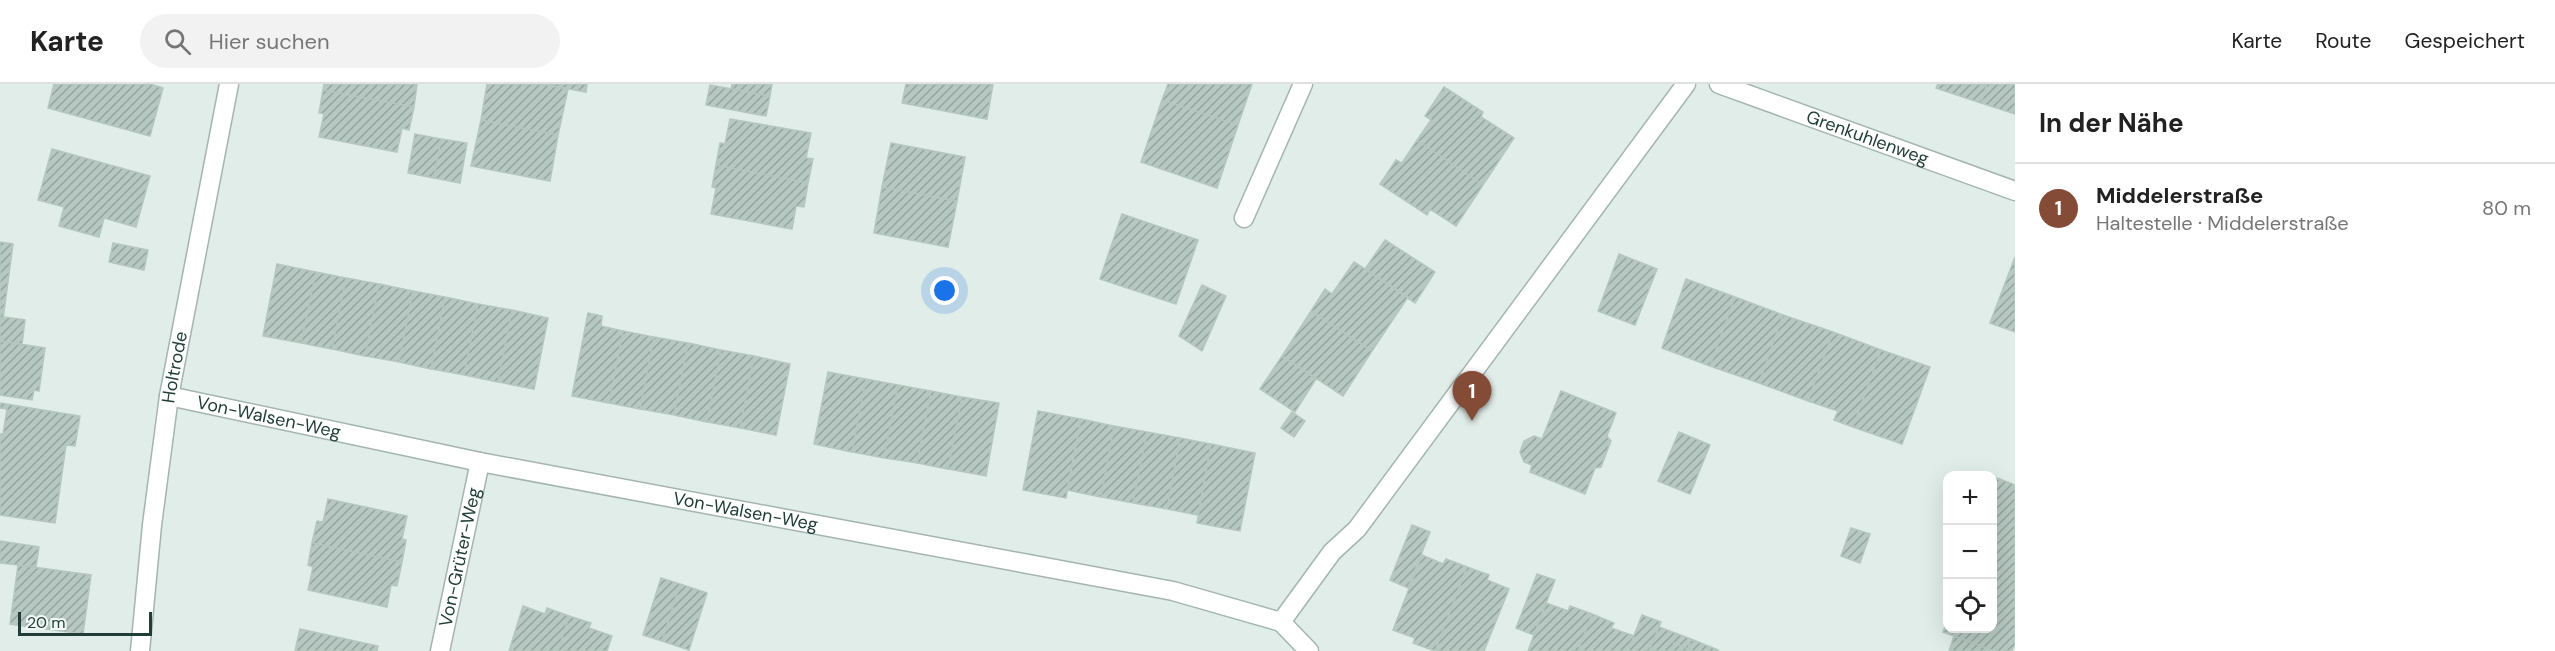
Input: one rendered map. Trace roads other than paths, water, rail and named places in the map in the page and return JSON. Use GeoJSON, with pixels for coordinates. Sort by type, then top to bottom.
{"type":"FeatureCollection","features":[{"type":"Feature","properties":{"kind":"street","name":"Holtrode"},"geometry":{"type":"LineString","coordinates":[[140,651],[152,525],[169,396],[229,84]]}},
{"type":"Feature","properties":{"kind":"street"},"geometry":{"type":"LineString","coordinates":[[1244,218],[1303,84]]}},
{"type":"Feature","properties":{"kind":"street"},"geometry":{"type":"LineString","coordinates":[[1281,622],[1332,552],[1357,529],[1686,84]]}},
{"type":"Feature","properties":{"kind":"street","name":"Grenkuhlenweg"},"geometry":{"type":"LineString","coordinates":[[1719,84],[2015,191]]}},
{"type":"Feature","properties":{"kind":"street","name":"Von-Walsen-Weg"},"geometry":{"type":"LineString","coordinates":[[169,396],[480,462],[1173,591],[1281,622],[1309,651]]}},
{"type":"Feature","properties":{"kind":"street","name":"Von-Grüter-Weg"},"geometry":{"type":"LineString","coordinates":[[440,651],[480,462]]}},
{"type":"Feature","properties":{"kind":"place","name":"Middelerstraße"},"geometry":{"type":"Point","coordinates":[1472,421]}}]}
